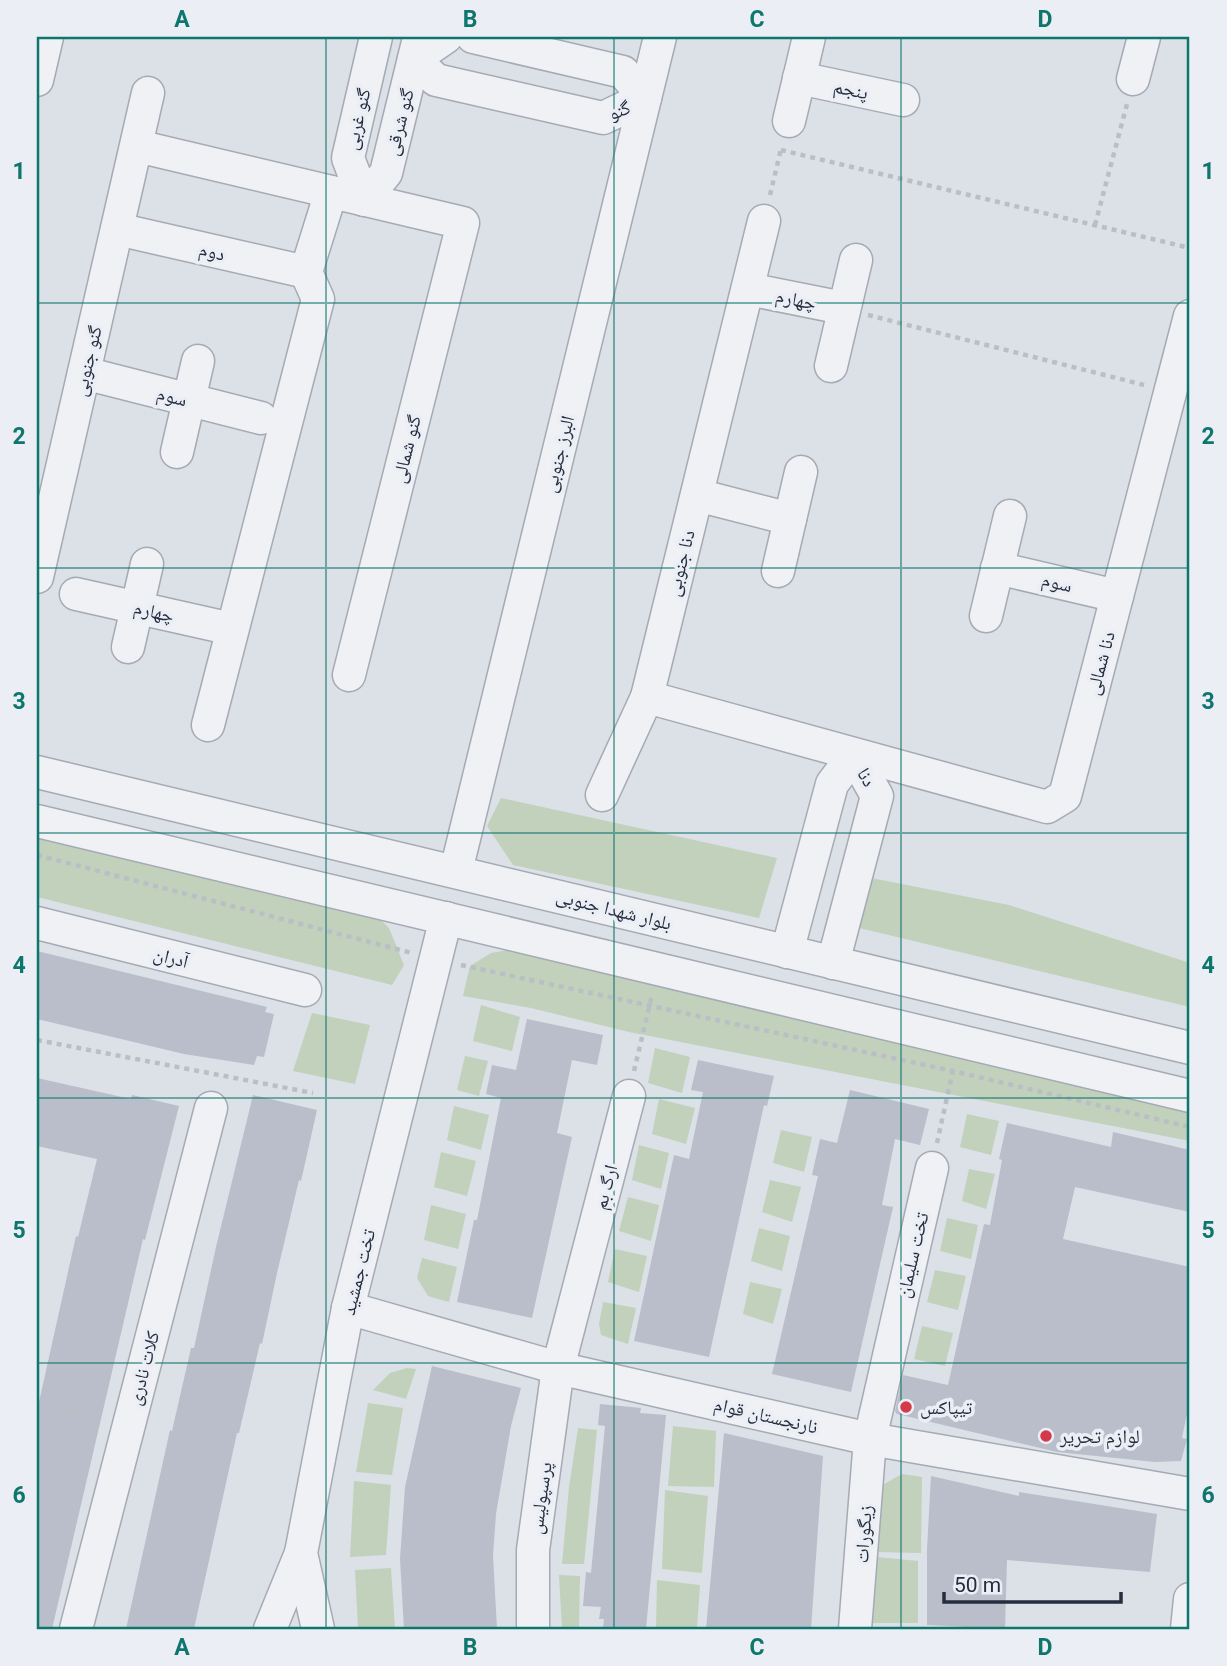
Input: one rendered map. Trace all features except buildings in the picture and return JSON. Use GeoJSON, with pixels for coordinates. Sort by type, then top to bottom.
{"type":"FeatureCollection","features":[{"type":"Feature","properties":{"kind":"street"},"geometry":{"type":"LineString","coordinates":[[37,80],[47,37]]}},
{"type":"Feature","properties":{"kind":"street","name":"گنو غربی"},"geometry":{"type":"LineString","coordinates":[[364,200],[348,158],[376,37]]}},
{"type":"Feature","properties":{"kind":"street"},"geometry":{"type":"LineString","coordinates":[[416,48],[446,37]]}},
{"type":"Feature","properties":{"kind":"street","name":"گنو"},"geometry":{"type":"LineString","coordinates":[[416,48],[436,80],[603,118],[645,99],[623,72],[473,37]]}},
{"type":"Feature","properties":{"kind":"street","name":"البرز جنوبی"},"geometry":{"type":"LineString","coordinates":[[456,871],[660,37]]}},
{"type":"Feature","properties":{"kind":"street"},"geometry":{"type":"LineString","coordinates":[[785,136],[809,37]]}},
{"type":"Feature","properties":{"kind":"street"},"geometry":{"type":"LineString","coordinates":[[1133,79],[1144,37]]}},
{"type":"Feature","properties":{"kind":"street","name":"گنو شرقی"},"geometry":{"type":"LineString","coordinates":[[364,200],[386,173],[416,48]]}},
{"type":"Feature","properties":{"kind":"street","name":"پنجم"},"geometry":{"type":"LineString","coordinates":[[799,78],[903,100]]}},
{"type":"Feature","properties":{"kind":"street","name":"گنو جنوبی"},"geometry":{"type":"LineString","coordinates":[[37,577],[148,93]]}},
{"type":"Feature","properties":{"kind":"street"},"geometry":{"type":"LineString","coordinates":[[137,146],[364,200]]}},
{"type":"Feature","properties":{"kind":"street"},"geometry":{"type":"LineString","coordinates":[[208,725],[318,299],[306,272],[331,192]]}},
{"type":"Feature","properties":{"kind":"street","name":"گنو شمالی"},"geometry":{"type":"LineString","coordinates":[[349,675],[463,223],[364,200]]}},
{"type":"Feature","properties":{"kind":"street","name":"دنا جنوبی"},"geometry":{"type":"LineString","coordinates":[[602,795],[648,697],[764,221]]}},
{"type":"Feature","properties":{"kind":"street","name":"دوم"},"geometry":{"type":"LineString","coordinates":[[117,229],[306,272]]}},
{"type":"Feature","properties":{"kind":"street"},"geometry":{"type":"LineString","coordinates":[[831,366],[856,260]]}},
{"type":"Feature","properties":{"kind":"street","name":"چهارم"},"geometry":{"type":"LineString","coordinates":[[748,289],[843,309]]}},
{"type":"Feature","properties":{"kind":"street","name":"دنا شمالی"},"geometry":{"type":"LineString","coordinates":[[854,755],[1047,807],[1065,796],[1190,316]]}},
{"type":"Feature","properties":{"kind":"street"},"geometry":{"type":"LineString","coordinates":[[177,452],[198,360]]}},
{"type":"Feature","properties":{"kind":"street","name":"سوم"},"geometry":{"type":"LineString","coordinates":[[84,373],[261,418]]}},
{"type":"Feature","properties":{"kind":"street"},"geometry":{"type":"LineString","coordinates":[[778,571],[801,472]]}},
{"type":"Feature","properties":{"kind":"street"},"geometry":{"type":"LineString","coordinates":[[697,495],[790,519]]}},
{"type":"Feature","properties":{"kind":"street"},"geometry":{"type":"LineString","coordinates":[[986,616],[1010,516]]}},
{"type":"Feature","properties":{"kind":"street"},"geometry":{"type":"LineString","coordinates":[[128,648],[146,564]]}},
{"type":"Feature","properties":{"kind":"street","name":"سوم"},"geometry":{"type":"LineString","coordinates":[[998,568],[1117,596]]}},
{"type":"Feature","properties":{"kind":"street","name":"چهارم"},"geometry":{"type":"LineString","coordinates":[[76,594],[232,629]]}},
{"type":"Feature","properties":{"kind":"street"},"geometry":{"type":"LineString","coordinates":[[648,697],[854,755]]}},
{"type":"Feature","properties":{"kind":"street","name":"دنا"},"geometry":{"type":"LineString","coordinates":[[787,952],[832,784],[854,755],[877,796],[833,963]]}},
{"type":"Feature","properties":{"kind":"street","name":"بلوار شهدا جنوبی"},"geometry":{"type":"LineString","coordinates":[[37,772],[1190,1048]]}},
{"type":"Feature","properties":{"kind":"street"},"geometry":{"type":"LineString","coordinates":[[37,821],[1190,1096]]}},
{"type":"Feature","properties":{"kind":"street","name":"تخت جمشید"},"geometry":{"type":"LineString","coordinates":[[318,1629],[301,1553],[348,1308],[446,918]]}},
{"type":"Feature","properties":{"kind":"street","name":"آدران"},"geometry":{"type":"LineString","coordinates":[[37,923],[305,990]]}},
{"type":"Feature","properties":{"kind":"street","name":"ارگ بم"},"geometry":{"type":"LineString","coordinates":[[558,1368],[629,1096]]}},
{"type":"Feature","properties":{"kind":"street","name":"کلات نادری"},"geometry":{"type":"LineString","coordinates":[[76,1629],[211,1108]]}},
{"type":"Feature","properties":{"kind":"street","name":"تخت سلیمان"},"geometry":{"type":"LineString","coordinates":[[870,1439],[932,1168]]}},
{"type":"Feature","properties":{"kind":"street","name":"نارنجستان قوام"},"geometry":{"type":"LineString","coordinates":[[348,1308],[558,1368],[870,1439],[1190,1494]]}},
{"type":"Feature","properties":{"kind":"street","name":"پرسپولیس"},"geometry":{"type":"LineString","coordinates":[[533,1629],[533,1550],[558,1368]]}},
{"type":"Feature","properties":{"kind":"street","name":"زیگورات"},"geometry":{"type":"LineString","coordinates":[[855,1629],[870,1439]]}},
{"type":"Feature","properties":{"kind":"street"},"geometry":{"type":"LineString","coordinates":[[270,1629],[301,1553]]}},
{"type":"Feature","properties":{"kind":"street"},"geometry":{"type":"LineString","coordinates":[[1187,1629],[1190,1599]]}},
{"type":"Feature","properties":{"kind":"path"},"geometry":{"type":"LineString","coordinates":[[1095,225],[1133,79]]}},
{"type":"Feature","properties":{"kind":"path"},"geometry":{"type":"LineString","coordinates":[[764,221],[785,136],[1095,225],[1190,248]]}},
{"type":"Feature","properties":{"kind":"path"},"geometry":{"type":"LineString","coordinates":[[843,309],[1170,392]]}},
{"type":"Feature","properties":{"kind":"path"},"geometry":{"type":"LineString","coordinates":[[37,855],[437,960],[953,1071],[1190,1128]]}},
{"type":"Feature","properties":{"kind":"path"},"geometry":{"type":"LineString","coordinates":[[629,1096],[650,1005]]}},
{"type":"Feature","properties":{"kind":"path"},"geometry":{"type":"LineString","coordinates":[[37,1040],[313,1093]]}},
{"type":"Feature","properties":{"kind":"path"},"geometry":{"type":"LineString","coordinates":[[932,1168],[953,1071]]}},
{"type":"Feature","properties":{"kind":"path"},"geometry":{"type":"LineString","coordinates":[[37,1404],[130,1422]]}},
{"type":"Feature","properties":{"kind":"green space"},"geometry":{"type":"Polygon","coordinates":[[[501,798],[777,858],[759,918],[513,865],[487,826],[501,798]]]}},
{"type":"Feature","properties":{"kind":"green space"},"geometry":{"type":"Polygon","coordinates":[[[37,827],[365,905],[389,928],[404,965],[392,985],[37,897],[37,827]]]}},
{"type":"Feature","properties":{"kind":"green space"},"geometry":{"type":"Polygon","coordinates":[[[866,877],[1009,905],[1190,963],[1190,1007],[851,926],[866,877]]]}},
{"type":"Feature","properties":{"kind":"green space"},"geometry":{"type":"Polygon","coordinates":[[[514,949],[1190,1107],[1190,1141],[629,1032],[531,1008],[463,996],[470,966],[491,953],[514,949]]]}},
{"type":"Feature","properties":{"kind":"green space"},"geometry":{"type":"Polygon","coordinates":[[[481,1005],[520,1017],[512,1051],[473,1041],[481,1005]]]}},
{"type":"Feature","properties":{"kind":"green space"},"geometry":{"type":"Polygon","coordinates":[[[312,1013],[370,1025],[355,1084],[293,1071],[312,1013]]]}},
{"type":"Feature","properties":{"kind":"green space"},"geometry":{"type":"Polygon","coordinates":[[[655,1048],[690,1057],[682,1093],[648,1083],[655,1048]]]}},
{"type":"Feature","properties":{"kind":"green space"},"geometry":{"type":"Polygon","coordinates":[[[465,1056],[488,1061],[479,1096],[457,1090],[465,1056]]]}},
{"type":"Feature","properties":{"kind":"green space"},"geometry":{"type":"Polygon","coordinates":[[[659,1099],[695,1108],[686,1144],[652,1134],[659,1099]]]}},
{"type":"Feature","properties":{"kind":"green space"},"geometry":{"type":"Polygon","coordinates":[[[454,1106],[489,1115],[481,1150],[447,1140],[454,1106]]]}},
{"type":"Feature","properties":{"kind":"green space"},"geometry":{"type":"Polygon","coordinates":[[[967,1114],[999,1121],[991,1155],[960,1147],[967,1114]]]}},
{"type":"Feature","properties":{"kind":"green space"},"geometry":{"type":"Polygon","coordinates":[[[781,1130],[812,1137],[804,1172],[773,1163],[781,1130]]]}},
{"type":"Feature","properties":{"kind":"green space"},"geometry":{"type":"Polygon","coordinates":[[[639,1145],[669,1153],[661,1189],[632,1180],[639,1145]]]}},
{"type":"Feature","properties":{"kind":"green space"},"geometry":{"type":"Polygon","coordinates":[[[441,1152],[476,1161],[467,1196],[434,1187],[441,1152]]]}},
{"type":"Feature","properties":{"kind":"green space"},"geometry":{"type":"Polygon","coordinates":[[[969,1169],[995,1174],[986,1209],[962,1201],[969,1169]]]}},
{"type":"Feature","properties":{"kind":"green space"},"geometry":{"type":"Polygon","coordinates":[[[770,1180],[801,1187],[792,1222],[762,1212],[770,1180]]]}},
{"type":"Feature","properties":{"kind":"green space"},"geometry":{"type":"Polygon","coordinates":[[[628,1197],[659,1205],[651,1241],[619,1231],[628,1197]]]}},
{"type":"Feature","properties":{"kind":"green space"},"geometry":{"type":"Polygon","coordinates":[[[431,1205],[466,1214],[458,1249],[424,1240],[431,1205]]]}},
{"type":"Feature","properties":{"kind":"green space"},"geometry":{"type":"Polygon","coordinates":[[[947,1218],[978,1225],[971,1259],[940,1251],[947,1218]]]}},
{"type":"Feature","properties":{"kind":"green space"},"geometry":{"type":"Polygon","coordinates":[[[759,1228],[790,1236],[782,1271],[751,1261],[759,1228]]]}},
{"type":"Feature","properties":{"kind":"green space"},"geometry":{"type":"Polygon","coordinates":[[[615,1249],[647,1256],[639,1292],[608,1282],[615,1249]]]}},
{"type":"Feature","properties":{"kind":"green space"},"geometry":{"type":"Polygon","coordinates":[[[422,1258],[457,1267],[449,1302],[428,1296],[417,1278],[422,1258]]]}},
{"type":"Feature","properties":{"kind":"green space"},"geometry":{"type":"Polygon","coordinates":[[[935,1270],[966,1276],[958,1310],[927,1302],[935,1270]]]}},
{"type":"Feature","properties":{"kind":"green space"},"geometry":{"type":"Polygon","coordinates":[[[750,1282],[782,1289],[773,1324],[743,1314],[750,1282]]]}},
{"type":"Feature","properties":{"kind":"green space"},"geometry":{"type":"Polygon","coordinates":[[[603,1302],[636,1308],[628,1344],[601,1335],[599,1324],[603,1302]]]}},
{"type":"Feature","properties":{"kind":"green space"},"geometry":{"type":"Polygon","coordinates":[[[922,1326],[953,1333],[945,1366],[914,1359],[922,1326]]]}},
{"type":"Feature","properties":{"kind":"green space"},"geometry":{"type":"Polygon","coordinates":[[[407,1368],[416,1369],[406,1399],[373,1390],[390,1373],[407,1368]]]}},
{"type":"Feature","properties":{"kind":"green space"},"geometry":{"type":"Polygon","coordinates":[[[368,1403],[403,1408],[392,1475],[356,1472],[368,1403]]]}},
{"type":"Feature","properties":{"kind":"green space"},"geometry":{"type":"Polygon","coordinates":[[[673,1426],[716,1431],[714,1487],[668,1486],[673,1426]]]}},
{"type":"Feature","properties":{"kind":"green space"},"geometry":{"type":"Polygon","coordinates":[[[578,1428],[597,1430],[584,1564],[562,1564],[569,1487],[578,1428]]]}},
{"type":"Feature","properties":{"kind":"green space"},"geometry":{"type":"Polygon","coordinates":[[[902,1474],[922,1477],[921,1553],[875,1552],[879,1487],[902,1474]]]}},
{"type":"Feature","properties":{"kind":"green space"},"geometry":{"type":"Polygon","coordinates":[[[354,1481],[391,1485],[386,1555],[350,1557],[354,1481]]]}},
{"type":"Feature","properties":{"kind":"green space"},"geometry":{"type":"Polygon","coordinates":[[[665,1490],[708,1496],[702,1573],[662,1569],[665,1490]]]}},
{"type":"Feature","properties":{"kind":"green space"},"geometry":{"type":"Polygon","coordinates":[[[877,1557],[918,1561],[918,1623],[872,1623],[877,1557]]]}},
{"type":"Feature","properties":{"kind":"green space"},"geometry":{"type":"Polygon","coordinates":[[[391,1568],[395,1629],[358,1629],[355,1570],[391,1568]]]}},
{"type":"Feature","properties":{"kind":"green space"},"geometry":{"type":"Polygon","coordinates":[[[559,1575],[580,1576],[579,1629],[562,1629],[559,1575]]]}},
{"type":"Feature","properties":{"kind":"green space"},"geometry":{"type":"Polygon","coordinates":[[[657,1580],[700,1585],[697,1629],[656,1629],[657,1580]]]}},
{"type":"Feature","properties":{"kind":"place","name":"تیپاکس"},"geometry":{"type":"Point","coordinates":[906,1407]}},
{"type":"Feature","properties":{"kind":"place","name":"لوازم تحریر"},"geometry":{"type":"Point","coordinates":[1046,1436]}}]}
